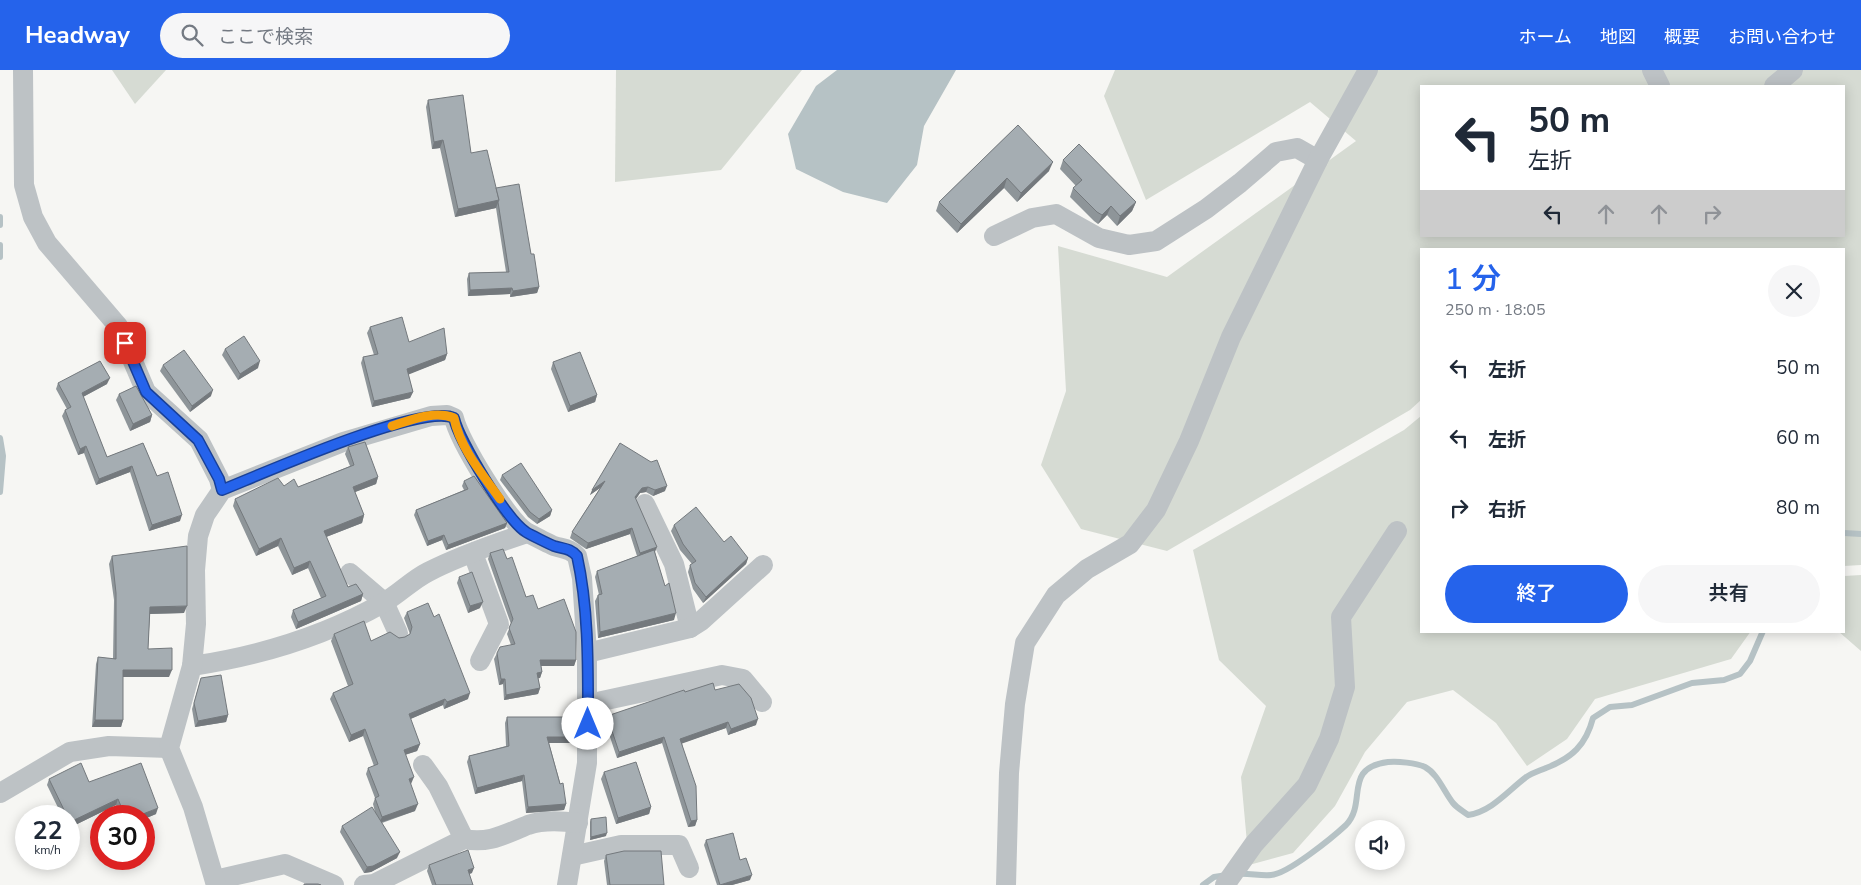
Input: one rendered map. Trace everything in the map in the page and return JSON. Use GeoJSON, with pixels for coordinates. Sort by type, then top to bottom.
{"type":"FeatureCollection","features":[{"type":"Feature","properties":{"kind":"street"},"geometry":{"type":"LineString","coordinates":[[23,70],[24,185],[33,217],[47,243],[118,326],[146,392],[198,440],[219,479],[222,490]]}},
{"type":"Feature","properties":{"kind":"street"},"geometry":{"type":"LineString","coordinates":[[1006,885],[1010,763],[1015,704],[1025,643],[1056,595],[1087,569],[1130,544],[1156,510],[1189,441],[1231,337],[1318,160],[1368,70]]}},
{"type":"Feature","properties":{"kind":"street"},"geometry":{"type":"LineString","coordinates":[[1652,70],[1660,85]]}},
{"type":"Feature","properties":{"kind":"street"},"geometry":{"type":"LineString","coordinates":[[1775,85],[1793,70]]}},
{"type":"Feature","properties":{"kind":"street"},"geometry":{"type":"LineString","coordinates":[[994,236],[1032,218],[1056,214],[1099,238],[1129,245],[1156,241],[1226,194],[1276,152],[1297,148],[1318,160]]}},
{"type":"Feature","properties":{"kind":"street"},"geometry":{"type":"LineString","coordinates":[[334,885],[285,864],[215,882],[193,807],[169,748],[192,666],[198,536],[204,515],[222,490],[343,442],[403,423],[431,416],[447,415],[454,418],[457,430],[479,470],[518,526],[527,534],[536,536],[554,546],[565,547],[577,556],[582,578],[587,653],[587,763],[567,885]]}},
{"type":"Feature","properties":{"kind":"street"},"geometry":{"type":"LineString","coordinates":[[645,504],[674,564],[690,628]]}},
{"type":"Feature","properties":{"kind":"street"},"geometry":{"type":"LineString","coordinates":[[1227,882],[1241,860],[1308,785],[1330,739],[1345,687],[1341,617],[1397,532]]}},
{"type":"Feature","properties":{"kind":"street"},"geometry":{"type":"LineString","coordinates":[[192,666],[244,658],[282,647],[384,602],[426,573],[475,552],[527,534]]}},
{"type":"Feature","properties":{"kind":"street"},"geometry":{"type":"LineString","coordinates":[[475,552],[474,556],[499,624],[480,661]]}},
{"type":"Feature","properties":{"kind":"street"},"geometry":{"type":"LineString","coordinates":[[587,653],[690,628],[701,621],[763,565]]}},
{"type":"Feature","properties":{"kind":"street"},"geometry":{"type":"LineString","coordinates":[[350,573],[384,602],[398,632]]}},
{"type":"Feature","properties":{"kind":"street"},"geometry":{"type":"LineString","coordinates":[[588,704],[722,675],[743,679],[762,702]]}},
{"type":"Feature","properties":{"kind":"street"},"geometry":{"type":"LineString","coordinates":[[0,793],[70,752],[109,746],[169,748]]}},
{"type":"Feature","properties":{"kind":"street"},"geometry":{"type":"LineString","coordinates":[[423,765],[438,786],[464,839]]}},
{"type":"Feature","properties":{"kind":"street"},"geometry":{"type":"LineString","coordinates":[[364,885],[374,884],[464,839],[476,841],[493,840],[530,824],[551,822],[578,823]]}},
{"type":"Feature","properties":{"kind":"street"},"geometry":{"type":"LineString","coordinates":[[572,856],[621,845],[679,845],[690,868]]}},
{"type":"Feature","properties":{"kind":"shaded area"},"geometry":{"type":"Polygon","coordinates":[[[112,70],[166,70],[135,104],[112,70]]]}},
{"type":"Feature","properties":{"kind":"shaded area"},"geometry":{"type":"Polygon","coordinates":[[[616,70],[802,70],[721,170],[615,182],[616,70]]]}},
{"type":"Feature","properties":{"kind":"shaded area"},"geometry":{"type":"Polygon","coordinates":[[[837,70],[956,70],[924,126],[917,165],[887,203],[843,192],[796,169],[788,134],[816,86],[837,70]]]}},
{"type":"Feature","properties":{"kind":"shaded area"},"geometry":{"type":"Polygon","coordinates":[[[1115,70],[1861,70],[1861,565],[1845,566],[1845,248],[1420,248],[1420,401],[1410,410],[1167,551],[1081,529],[1041,465],[1066,391],[1058,246],[1167,277],[1356,141],[1310,102],[1146,200],[1104,96],[1115,70]]]}},
{"type":"Feature","properties":{"kind":"shaded area"},"geometry":{"type":"Polygon","coordinates":[[[1420,417],[1420,633],[1750,633],[1731,659],[1595,699],[1567,739],[1527,766],[1496,723],[1453,690],[1407,702],[1365,752],[1335,806],[1293,853],[1249,865],[1241,777],[1266,706],[1219,660],[1193,550],[1404,430],[1420,417]]]}},
{"type":"Feature","properties":{"kind":"shaded area"},"geometry":{"type":"Polygon","coordinates":[[[1861,575],[1861,651],[1840,633],[1845,633],[1845,576],[1861,575]]]}},
{"type":"Feature","properties":{"kind":"building"},"geometry":{"type":"Polygon","coordinates":[[[463,95],[471,153],[487,150],[499,200],[458,209],[443,140],[434,142],[428,100],[463,95]]]}},
{"type":"Feature","properties":{"kind":"building"},"geometry":{"type":"Polygon","coordinates":[[[1018,125],[1053,162],[1021,193],[1007,178],[961,224],[939,202],[1018,125]]]}},
{"type":"Feature","properties":{"kind":"building"},"geometry":{"type":"Polygon","coordinates":[[[1079,144],[1136,202],[1120,216],[1111,206],[1102,215],[1073,188],[1082,180],[1063,160],[1079,144]]]}},
{"type":"Feature","properties":{"kind":"building"},"geometry":{"type":"Polygon","coordinates":[[[519,184],[531,254],[534,254],[539,287],[513,291],[512,288],[470,290],[469,273],[509,272],[496,188],[519,184]]]}},
{"type":"Feature","properties":{"kind":"building"},"geometry":{"type":"Polygon","coordinates":[[[402,317],[409,342],[444,328],[447,354],[407,369],[413,392],[374,401],[363,357],[378,354],[370,327],[402,317]]]}},
{"type":"Feature","properties":{"kind":"building"},"geometry":{"type":"Polygon","coordinates":[[[244,336],[260,361],[240,374],[225,349],[244,336]]]}},
{"type":"Feature","properties":{"kind":"building"},"geometry":{"type":"Polygon","coordinates":[[[184,350],[213,390],[192,406],[163,365],[184,350]]]}},
{"type":"Feature","properties":{"kind":"building"},"geometry":{"type":"Polygon","coordinates":[[[580,352],[597,395],[570,406],[553,362],[580,352]]]}},
{"type":"Feature","properties":{"kind":"building"},"geometry":{"type":"Polygon","coordinates":[[[100,361],[110,378],[82,393],[107,457],[143,443],[157,476],[168,472],[182,515],[152,525],[132,466],[99,479],[86,446],[80,449],[65,410],[71,407],[58,383],[100,361]]]}},
{"type":"Feature","properties":{"kind":"building"},"geometry":{"type":"Polygon","coordinates":[[[136,386],[152,415],[133,424],[119,394],[136,386]]]}},
{"type":"Feature","properties":{"kind":"building"},"geometry":{"type":"Polygon","coordinates":[[[365,442],[378,477],[353,487],[364,515],[324,531],[348,587],[356,584],[363,594],[298,622],[293,610],[326,596],[310,561],[294,568],[281,538],[259,549],[235,499],[278,478],[284,486],[294,479],[298,487],[354,465],[348,447],[365,442]]]}},
{"type":"Feature","properties":{"kind":"building"},"geometry":{"type":"Polygon","coordinates":[[[620,443],[651,462],[657,460],[667,486],[655,490],[648,487],[642,488],[635,497],[657,547],[640,553],[632,528],[588,543],[572,532],[605,481],[592,490],[620,443]]]}},
{"type":"Feature","properties":{"kind":"building"},"geometry":{"type":"Polygon","coordinates":[[[521,463],[552,510],[539,519],[530,512],[502,475],[521,463]]]}},
{"type":"Feature","properties":{"kind":"building"},"geometry":{"type":"Polygon","coordinates":[[[474,476],[507,523],[448,545],[444,535],[428,541],[416,510],[468,489],[464,481],[474,476]]]}},
{"type":"Feature","properties":{"kind":"building"},"geometry":{"type":"Polygon","coordinates":[[[696,507],[724,542],[731,536],[748,558],[706,597],[695,583],[690,565],[696,561],[683,544],[674,525],[696,507]]]}},
{"type":"Feature","properties":{"kind":"building"},"geometry":{"type":"Polygon","coordinates":[[[187,546],[187,606],[150,607],[148,649],[172,648],[172,670],[123,670],[123,720],[95,720],[98,657],[116,659],[116,593],[112,556],[187,546]]]}},
{"type":"Feature","properties":{"kind":"building"},"geometry":{"type":"Polygon","coordinates":[[[503,549],[507,559],[512,557],[526,597],[533,595],[538,609],[564,599],[576,632],[576,660],[540,660],[542,672],[537,673],[540,688],[506,695],[505,679],[501,679],[497,653],[500,647],[515,644],[509,628],[513,619],[490,553],[503,549]]]}},
{"type":"Feature","properties":{"kind":"building"},"geometry":{"type":"Polygon","coordinates":[[[654,550],[665,586],[669,583],[676,613],[600,632],[598,595],[602,594],[597,571],[654,550]]]}},
{"type":"Feature","properties":{"kind":"building"},"geometry":{"type":"Polygon","coordinates":[[[472,572],[483,602],[470,606],[459,577],[472,572]]]}},
{"type":"Feature","properties":{"kind":"building"},"geometry":{"type":"Polygon","coordinates":[[[428,603],[434,617],[439,614],[470,693],[447,702],[445,699],[409,714],[420,744],[404,750],[414,777],[409,779],[418,804],[382,817],[375,798],[379,796],[368,768],[378,764],[365,729],[351,735],[333,693],[353,684],[334,634],[364,621],[371,641],[390,632],[399,638],[405,637],[410,634],[412,627],[407,612],[428,603]]]}},
{"type":"Feature","properties":{"kind":"building"},"geometry":{"type":"Polygon","coordinates":[[[221,675],[228,715],[198,721],[194,703],[201,678],[221,675]]]}},
{"type":"Feature","properties":{"kind":"building"},"geometry":{"type":"Polygon","coordinates":[[[713,683],[715,690],[739,684],[751,698],[758,719],[731,729],[728,722],[680,739],[696,786],[697,820],[691,821],[664,737],[619,752],[607,716],[684,690],[685,692],[713,683]]]}},
{"type":"Feature","properties":{"kind":"building"},"geometry":{"type":"Polygon","coordinates":[[[507,717],[577,717],[577,737],[547,737],[560,784],[563,783],[566,804],[528,807],[524,775],[477,788],[469,756],[509,746],[507,717]]]}},
{"type":"Feature","properties":{"kind":"building"},"geometry":{"type":"Polygon","coordinates":[[[636,762],[651,807],[618,818],[604,772],[636,762]]]}},
{"type":"Feature","properties":{"kind":"building"},"geometry":{"type":"Polygon","coordinates":[[[81,763],[89,782],[141,763],[158,808],[155,809],[155,805],[120,805],[118,799],[105,805],[90,805],[90,812],[80,817],[80,805],[62,805],[49,779],[81,763]]]}},
{"type":"Feature","properties":{"kind":"building"},"geometry":{"type":"Polygon","coordinates":[[[372,807],[400,852],[373,866],[367,867],[342,826],[372,807]]]}},
{"type":"Feature","properties":{"kind":"building"},"geometry":{"type":"Polygon","coordinates":[[[606,817],[607,833],[591,837],[591,819],[606,817]]]}},
{"type":"Feature","properties":{"kind":"building"},"geometry":{"type":"Polygon","coordinates":[[[733,833],[740,860],[746,858],[752,875],[720,885],[706,840],[733,833]]]}},
{"type":"Feature","properties":{"kind":"building"},"geometry":{"type":"Polygon","coordinates":[[[468,850],[474,868],[468,870],[473,885],[436,885],[429,865],[468,850]]]}},
{"type":"Feature","properties":{"kind":"building"},"geometry":{"type":"Polygon","coordinates":[[[624,851],[661,851],[664,885],[610,885],[606,855],[624,851]]]}},
{"type":"Feature","properties":{"kind":"waterway"},"geometry":{"type":"LineString","coordinates":[[0,217],[0,225]]}},
{"type":"Feature","properties":{"kind":"waterway"},"geometry":{"type":"LineString","coordinates":[[0,245],[0,257]]}},
{"type":"Feature","properties":{"kind":"waterway"},"geometry":{"type":"LineString","coordinates":[[0,438],[3,456],[0,492]]}},
{"type":"Feature","properties":{"kind":"waterway"},"geometry":{"type":"LineString","coordinates":[[1845,533],[1861,534]]}},
{"type":"Feature","properties":{"kind":"waterway"},"geometry":{"type":"LineString","coordinates":[[1237,874],[1271,875],[1279,873],[1299,862],[1321,846],[1346,825],[1352,816],[1360,779],[1365,771],[1374,765],[1397,762],[1412,763],[1425,767],[1434,774],[1453,803],[1468,815],[1484,810],[1527,776],[1555,764],[1570,755],[1582,743],[1593,718],[1610,707],[1632,705],[1692,683],[1724,680],[1740,674],[1750,661],[1762,633]]}},
{"type":"Feature","properties":{"kind":"waterway"},"geometry":{"type":"LineString","coordinates":[[1203,885],[1214,877],[1227,875]]}},
{"type":"Feature","properties":{"kind":"slow traffic"},"geometry":{"type":"LineString","coordinates":[[392,426],[431,416],[447,415],[454,418],[457,430],[479,470],[500,499]]}},
{"type":"Feature","properties":{"kind":"route"},"geometry":{"type":"LineString","coordinates":[[125,343],[146,392],[198,440],[219,479],[222,490],[343,442],[403,423],[431,416],[447,415],[454,418],[457,430],[479,470],[518,526],[527,534],[536,536],[554,546],[565,547],[573,551],[577,556],[582,578],[587,653],[588,724]]}}]}
